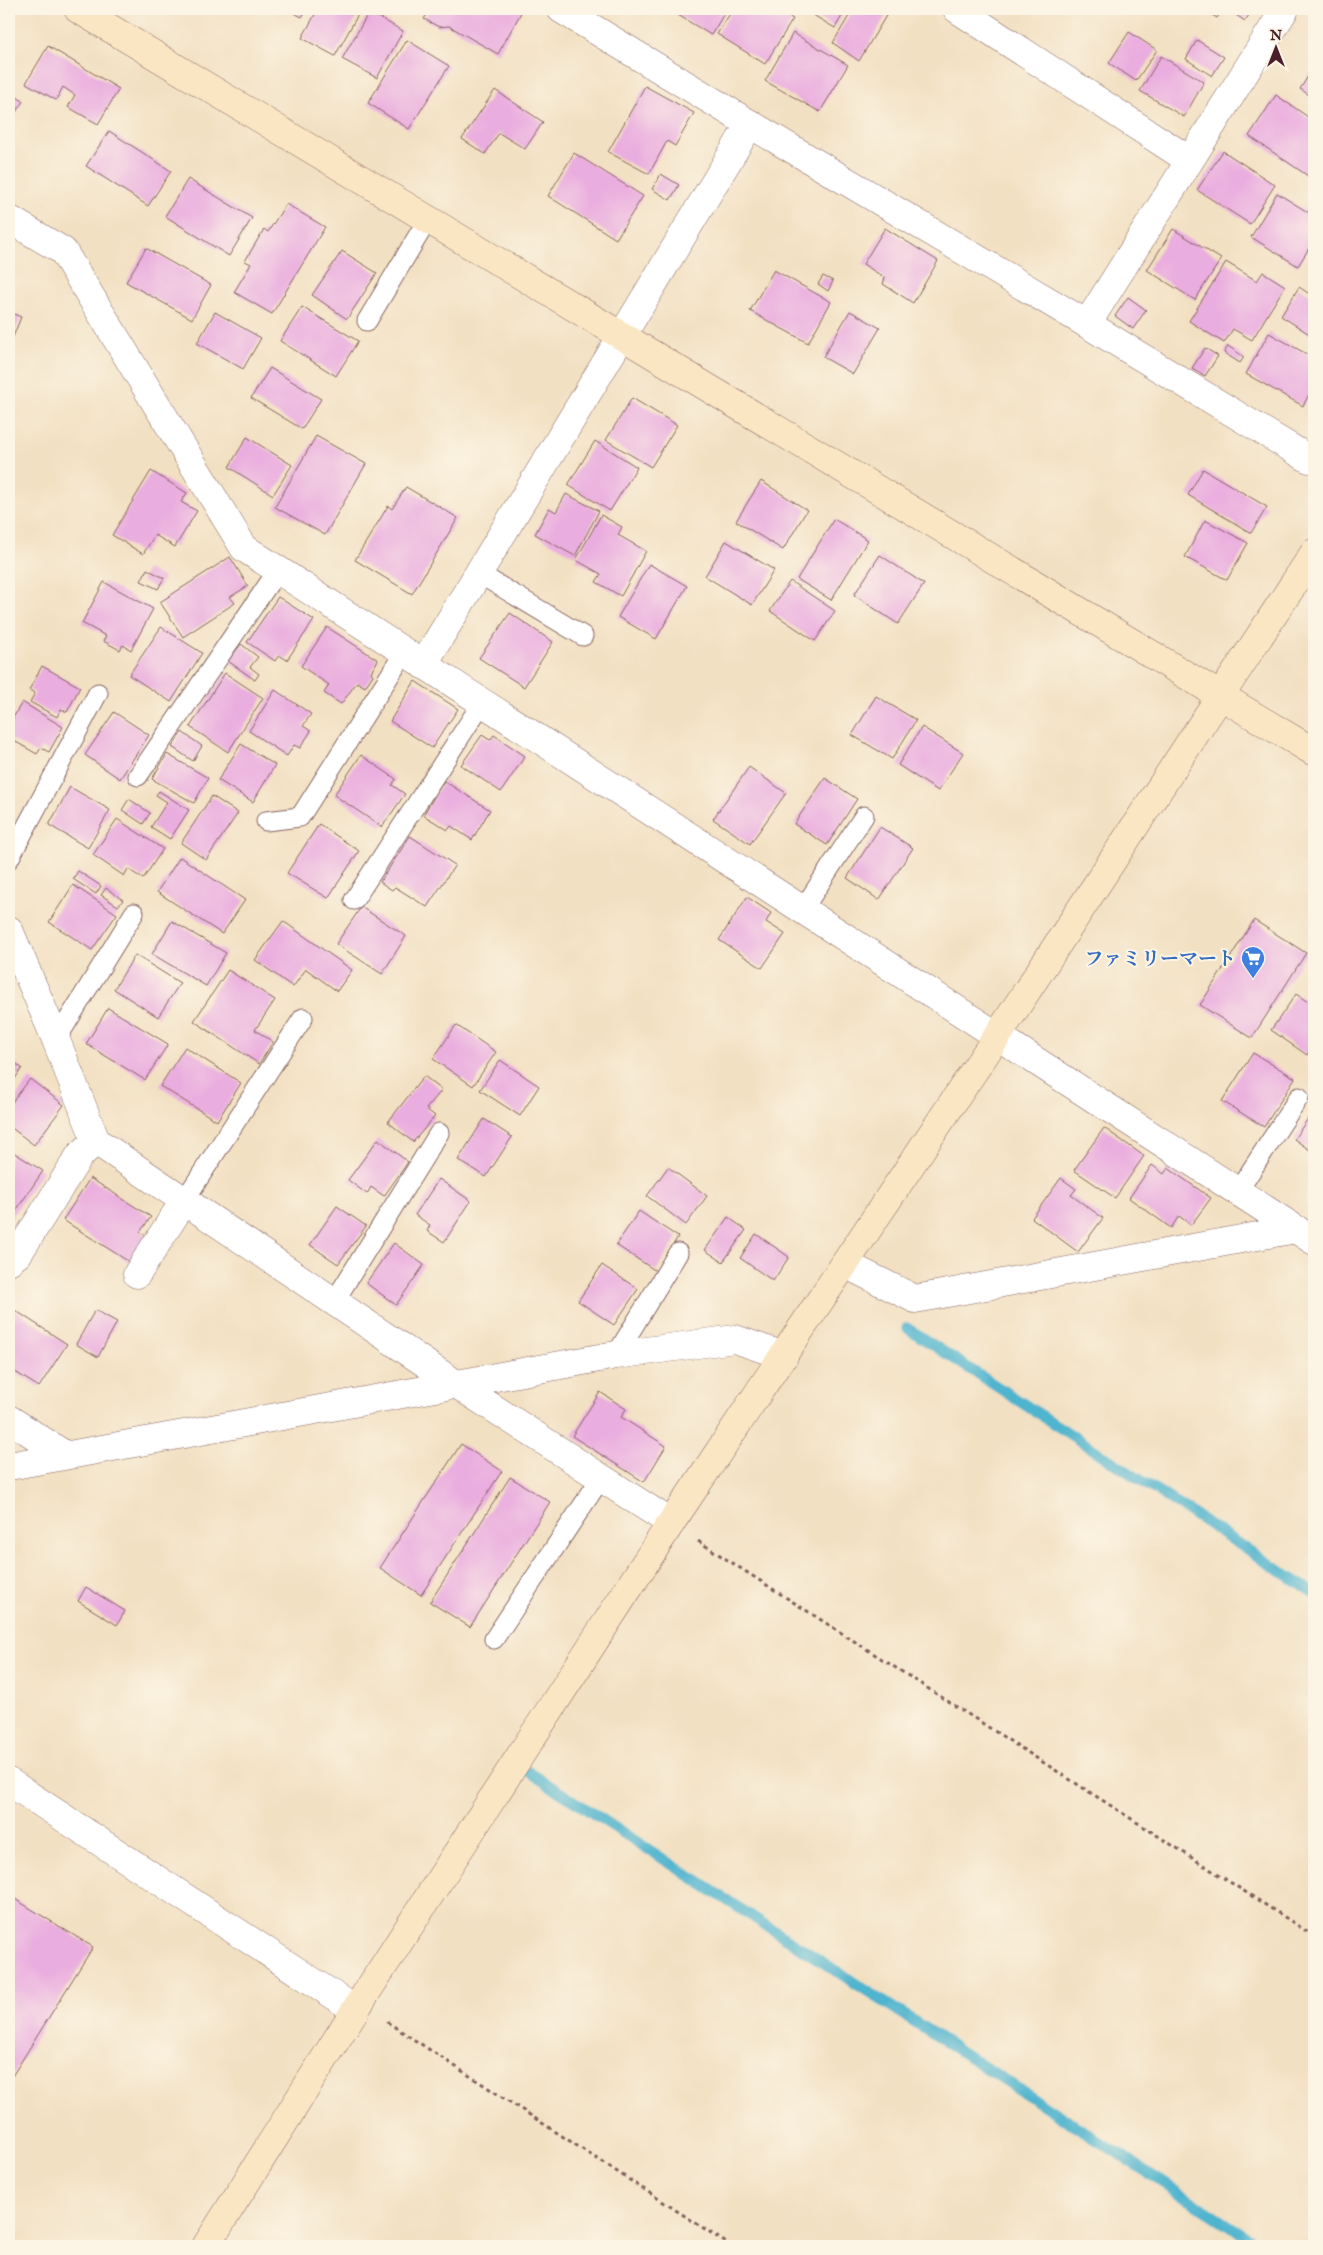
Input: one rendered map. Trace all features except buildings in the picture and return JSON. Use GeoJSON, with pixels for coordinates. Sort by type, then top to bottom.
{"type":"FeatureCollection","features":[{"type":"Feature","properties":{"kind":"street"},"geometry":{"type":"LineString","coordinates":[[78,9],[1314,752]]}},
{"type":"Feature","properties":{"kind":"street"},"geometry":{"type":"LineString","coordinates":[[560,9],[1309,459]]}},
{"type":"Feature","properties":{"kind":"street"},"geometry":{"type":"LineString","coordinates":[[957,9],[1189,160]]}},
{"type":"Feature","properties":{"kind":"street"},"geometry":{"type":"LineString","coordinates":[[1087,324],[1285,9]]}},
{"type":"Feature","properties":{"kind":"street"},"geometry":{"type":"LineString","coordinates":[[414,659],[478,573],[750,124]]}},
{"type":"Feature","properties":{"kind":"street"},"geometry":{"type":"LineString","coordinates":[[9,219],[64,251],[244,548],[1305,1235]]}},
{"type":"Feature","properties":{"kind":"street"},"geometry":{"type":"LineString","coordinates":[[206,2246],[671,1523],[998,1035],[1314,553]]}},
{"type":"Feature","properties":{"kind":"street"},"geometry":{"type":"LineString","coordinates":[[9,930],[56,1040],[96,1141],[456,1384],[671,1523]]}},
{"type":"Feature","properties":{"kind":"street"},"geometry":{"type":"LineString","coordinates":[[9,1261],[18,1254],[80,1155],[96,1141]]}},
{"type":"Feature","properties":{"kind":"street"},"geometry":{"type":"LineString","coordinates":[[137,1274],[184,1201]]}},
{"type":"Feature","properties":{"kind":"street"},"geometry":{"type":"LineString","coordinates":[[845,1264],[915,1299],[1305,1235]]}},
{"type":"Feature","properties":{"kind":"street"},"geometry":{"type":"LineString","coordinates":[[9,1466],[616,1355],[735,1339],[784,1356]]}},
{"type":"Feature","properties":{"kind":"street"},"geometry":{"type":"LineString","coordinates":[[9,1419],[65,1455]]}},
{"type":"Feature","properties":{"kind":"street"},"geometry":{"type":"LineString","coordinates":[[9,1782],[358,2007]]}},
{"type":"Feature","properties":{"kind":"lane"},"geometry":{"type":"LineString","coordinates":[[367,320],[428,219]]}},
{"type":"Feature","properties":{"kind":"lane"},"geometry":{"type":"LineString","coordinates":[[138,776],[278,570]]}},
{"type":"Feature","properties":{"kind":"lane"},"geometry":{"type":"LineString","coordinates":[[478,573],[583,636]]}},
{"type":"Feature","properties":{"kind":"lane"},"geometry":{"type":"LineString","coordinates":[[266,820],[300,817],[414,659]]}},
{"type":"Feature","properties":{"kind":"lane"},"geometry":{"type":"LineString","coordinates":[[9,859],[98,693]]}},
{"type":"Feature","properties":{"kind":"lane"},"geometry":{"type":"LineString","coordinates":[[354,900],[482,703]]}},
{"type":"Feature","properties":{"kind":"lane"},"geometry":{"type":"LineString","coordinates":[[803,909],[864,816]]}},
{"type":"Feature","properties":{"kind":"lane"},"geometry":{"type":"LineString","coordinates":[[56,1040],[134,913]]}},
{"type":"Feature","properties":{"kind":"lane"},"geometry":{"type":"LineString","coordinates":[[184,1201],[303,1018]]}},
{"type":"Feature","properties":{"kind":"lane"},"geometry":{"type":"LineString","coordinates":[[1238,1192],[1299,1097]]}},
{"type":"Feature","properties":{"kind":"lane"},"geometry":{"type":"LineString","coordinates":[[334,1302],[439,1133]]}},
{"type":"Feature","properties":{"kind":"lane"},"geometry":{"type":"LineString","coordinates":[[616,1355],[678,1253]]}},
{"type":"Feature","properties":{"kind":"lane"},"geometry":{"type":"LineString","coordinates":[[494,1639],[601,1478]]}},
{"type":"Feature","properties":{"kind":"path"},"geometry":{"type":"LineString","coordinates":[[671,1523],[1314,1936]]}},
{"type":"Feature","properties":{"kind":"path"},"geometry":{"type":"LineString","coordinates":[[358,2007],[731,2246]]}},
{"type":"Feature","properties":{"kind":"waterway"},"geometry":{"type":"LineString","coordinates":[[907,1328],[1314,1593]]}},
{"type":"Feature","properties":{"kind":"waterway"},"geometry":{"type":"LineString","coordinates":[[529,1772],[1261,2246]]}},
{"type":"Feature","properties":{"kind":"place","name":"ファミリーマート"},"geometry":{"type":"Point","coordinates":[1253,979]}}]}
